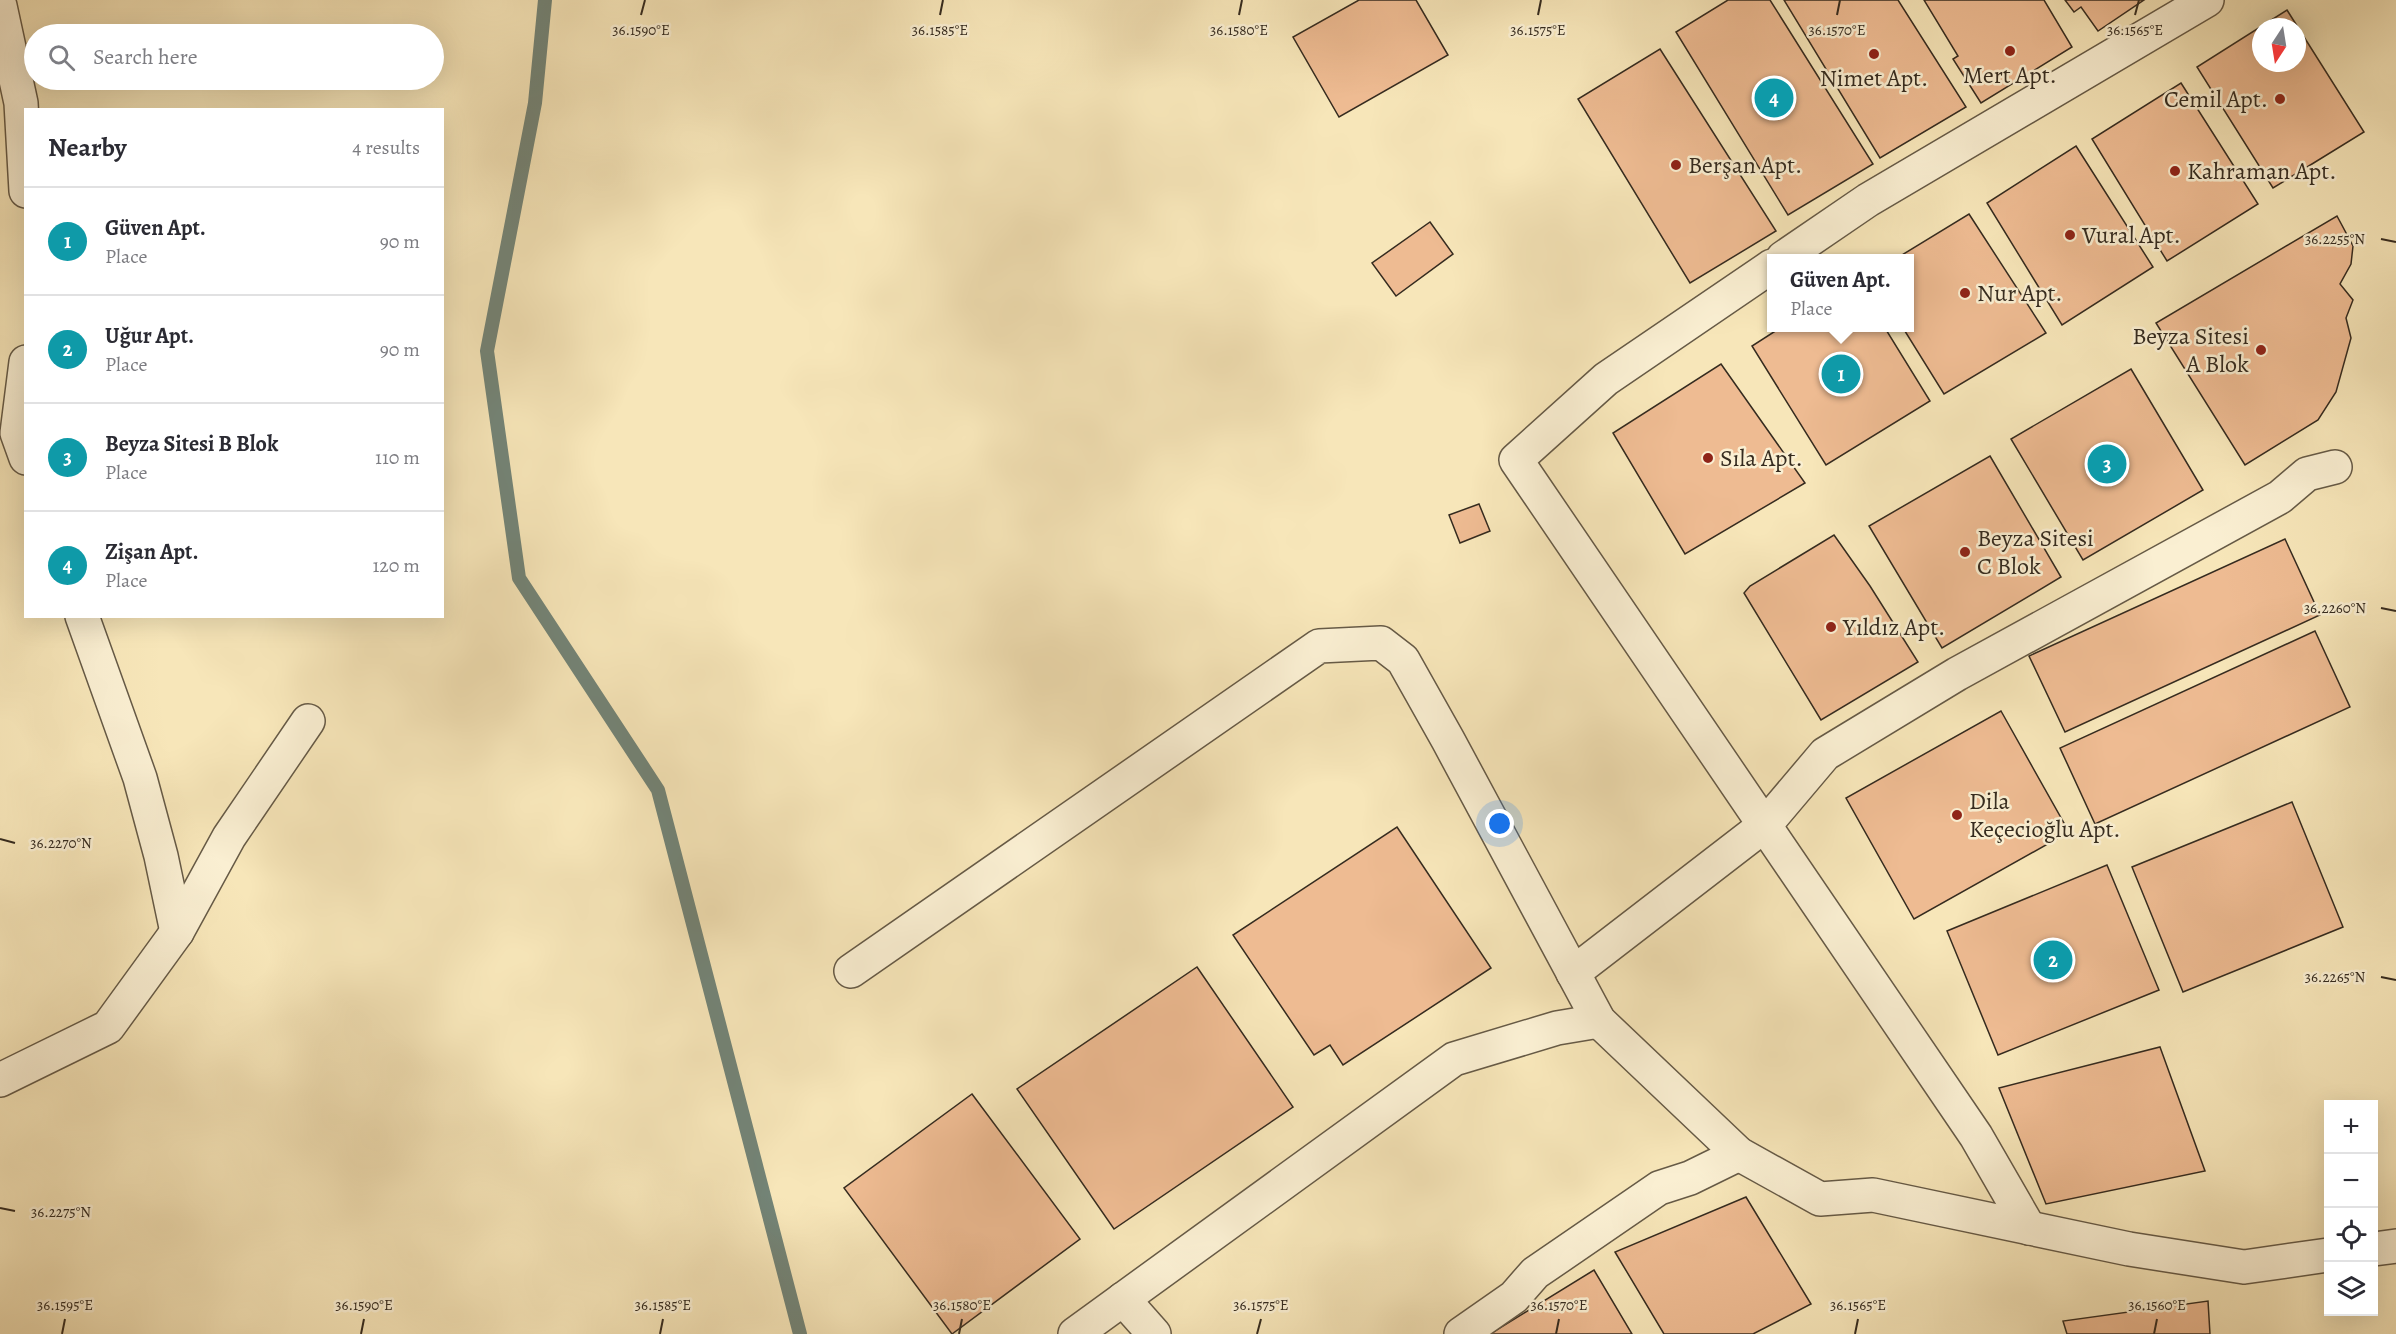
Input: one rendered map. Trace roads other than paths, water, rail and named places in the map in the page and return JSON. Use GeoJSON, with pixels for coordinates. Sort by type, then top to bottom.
{"type":"FeatureCollection","features":[{"type":"Feature","properties":{"kind":"street"},"geometry":{"type":"LineString","coordinates":[[1788,254],[1868,200],[2207,0]]}},
{"type":"Feature","properties":{"kind":"street"},"geometry":{"type":"LineString","coordinates":[[0,6],[21,103],[24,156]]}},
{"type":"Feature","properties":{"kind":"street"},"geometry":{"type":"LineString","coordinates":[[1767,269],[1606,379],[1516,460],[1976,1136],[2029,1228]]}},
{"type":"Feature","properties":{"kind":"street"},"geometry":{"type":"LineString","coordinates":[[24,378],[17,433],[24,452]]}},
{"type":"Feature","properties":{"kind":"street"},"geometry":{"type":"LineString","coordinates":[[1573,973],[1765,825],[1825,754],[1957,674],[2280,497],[2307,474],[2335,467]]}},
{"type":"Feature","properties":{"kind":"street"},"geometry":{"type":"LineString","coordinates":[[83,618],[140,778],[161,856],[177,932]]}},
{"type":"Feature","properties":{"kind":"street"},"geometry":{"type":"LineString","coordinates":[[851,971],[1319,646],[1381,643],[1402,660],[1448,740],[1599,1021],[1739,1154],[1820,1199],[1873,1195],[2129,1249],[2244,1267],[2324,1256]]}},
{"type":"Feature","properties":{"kind":"street"},"geometry":{"type":"LineString","coordinates":[[0,1080],[108,1028],[177,932],[229,837],[308,721]]}},
{"type":"Feature","properties":{"kind":"street"},"geometry":{"type":"LineString","coordinates":[[1075,1334],[1454,1059],[1557,1028],[1599,1021]]}},
{"type":"Feature","properties":{"kind":"street"},"geometry":{"type":"LineString","coordinates":[[1461,1334],[1514,1297],[1535,1273],[1659,1188],[1690,1178],[1739,1154]]}},
{"type":"Feature","properties":{"kind":"street"},"geometry":{"type":"LineString","coordinates":[[2378,1248],[2396,1246]]}},
{"type":"Feature","properties":{"kind":"street"},"geometry":{"type":"LineString","coordinates":[[1123,1299],[1154,1334]]}},
{"type":"Feature","properties":{"kind":"waterway"},"geometry":{"type":"LineString","coordinates":[[545,0],[535,103],[487,351],[519,578],[658,790],[800,1334]]}},
{"type":"Feature","properties":{"kind":"place","name":"Mert Apt."},"geometry":{"type":"Point","coordinates":[2010,51]}},
{"type":"Feature","properties":{"kind":"place","name":"Nimet Apt."},"geometry":{"type":"Point","coordinates":[1874,54]}},
{"type":"Feature","properties":{"kind":"place","name":"Zişan Apt."},"geometry":{"type":"Point","coordinates":[1774,98]}},
{"type":"Feature","properties":{"kind":"place","name":"Cemil Apt."},"geometry":{"type":"Point","coordinates":[2280,99]}},
{"type":"Feature","properties":{"kind":"place","name":"Berşan Apt."},"geometry":{"type":"Point","coordinates":[1676,165]}},
{"type":"Feature","properties":{"kind":"place","name":"Kahraman Apt."},"geometry":{"type":"Point","coordinates":[2175,171]}},
{"type":"Feature","properties":{"kind":"place","name":"Vural Apt."},"geometry":{"type":"Point","coordinates":[2070,235]}},
{"type":"Feature","properties":{"kind":"place","name":"Nur Apt."},"geometry":{"type":"Point","coordinates":[1965,293]}},
{"type":"Feature","properties":{"kind":"place","name":"Beyza Sitesi A Blok"},"geometry":{"type":"Point","coordinates":[2261,350]}},
{"type":"Feature","properties":{"kind":"place","name":"Güven Apt."},"geometry":{"type":"Point","coordinates":[1841,374]}},
{"type":"Feature","properties":{"kind":"place","name":"Sıla Apt."},"geometry":{"type":"Point","coordinates":[1708,458]}},
{"type":"Feature","properties":{"kind":"place","name":"Beyza Sitesi B Blok"},"geometry":{"type":"Point","coordinates":[2107,464]}},
{"type":"Feature","properties":{"kind":"place","name":"Beyza Sitesi C Blok"},"geometry":{"type":"Point","coordinates":[1965,552]}},
{"type":"Feature","properties":{"kind":"place","name":"Yıldız Apt."},"geometry":{"type":"Point","coordinates":[1831,627]}},
{"type":"Feature","properties":{"kind":"place","name":"Dila Keçecioğlu Apt."},"geometry":{"type":"Point","coordinates":[1957,815]}},
{"type":"Feature","properties":{"kind":"place","name":"Uğur Apt."},"geometry":{"type":"Point","coordinates":[2053,960]}}]}
